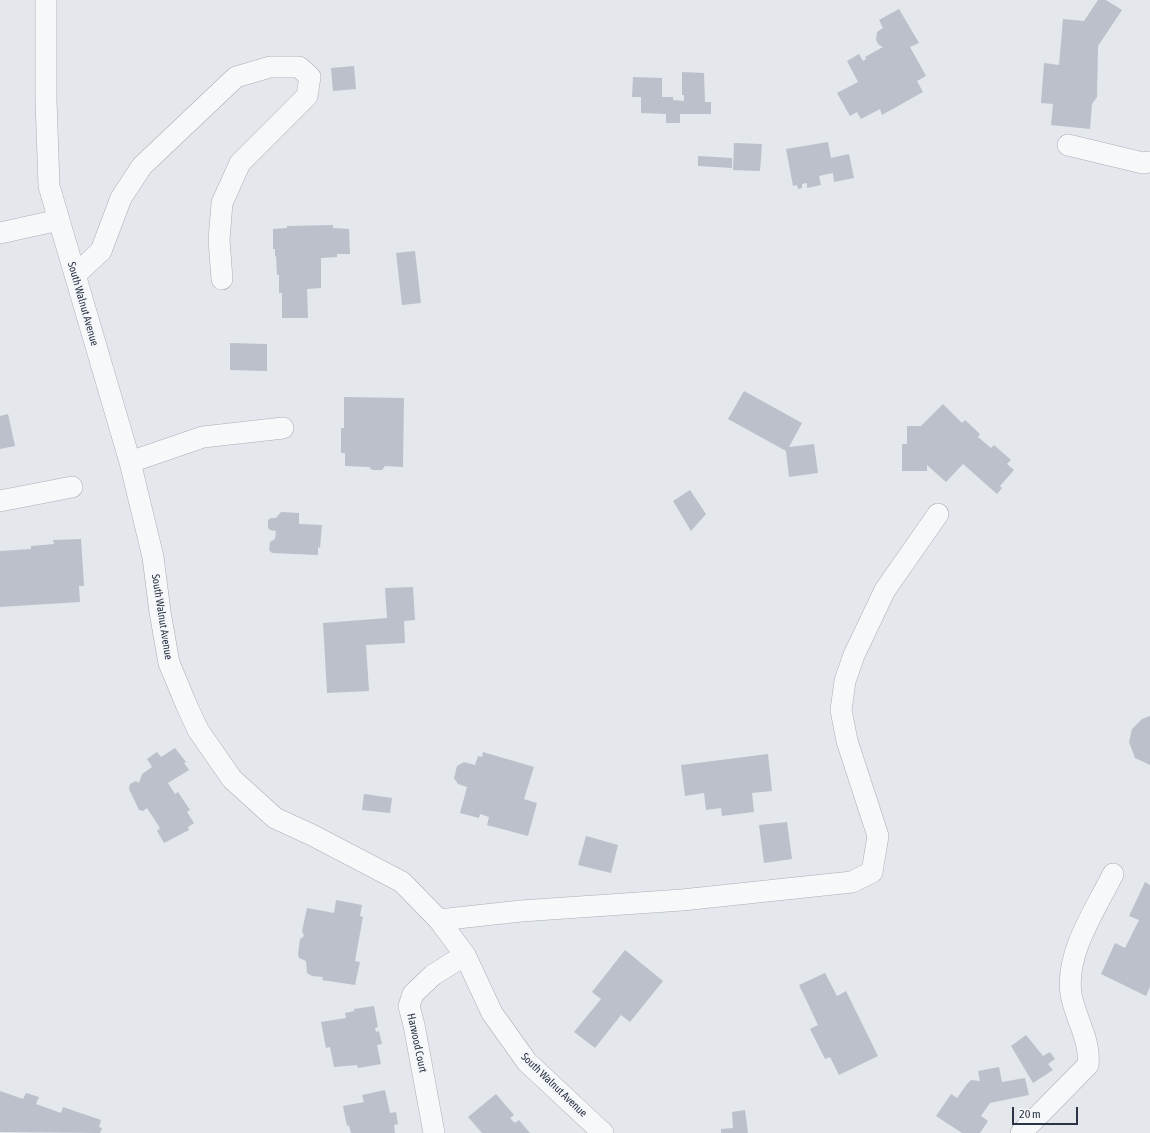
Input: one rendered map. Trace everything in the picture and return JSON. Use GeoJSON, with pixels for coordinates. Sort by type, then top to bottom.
{"type":"FeatureCollection","features":[{"type":"Feature","properties":{"kind":"street","name":"South Walnut Avenue"},"geometry":{"type":"LineString","coordinates":[[46,0],[46,100],[49,186],[130,462],[153,557],[160,612],[169,663],[198,730],[232,779],[275,818],[312,835],[402,882],[439,920],[465,956],[492,1012],[527,1062],[603,1133]]}},
{"type":"Feature","properties":{"kind":"street"},"geometry":{"type":"LineString","coordinates":[[75,275],[101,251],[121,198],[142,166],[236,77],[270,67],[299,67],[310,77],[307,96],[240,163],[222,203],[220,240],[222,279]]}},
{"type":"Feature","properties":{"kind":"street"},"geometry":{"type":"LineString","coordinates":[[1068,145],[1143,163],[1150,162]]}},
{"type":"Feature","properties":{"kind":"street"},"geometry":{"type":"LineString","coordinates":[[0,233],[59,220]]}},
{"type":"Feature","properties":{"kind":"street"},"geometry":{"type":"LineString","coordinates":[[130,462],[203,437],[283,428]]}},
{"type":"Feature","properties":{"kind":"street"},"geometry":{"type":"LineString","coordinates":[[0,500],[72,487]]}},
{"type":"Feature","properties":{"kind":"street"},"geometry":{"type":"LineString","coordinates":[[439,920],[521,911],[682,900],[852,882],[872,872],[878,836],[847,741],[841,710],[846,681],[854,655],[885,590],[938,514]]}},
{"type":"Feature","properties":{"kind":"street"},"geometry":{"type":"LineString","coordinates":[[1021,1133],[1088,1065],[1089,1054],[1071,994],[1070,972],[1076,947],[1113,874]]}},
{"type":"Feature","properties":{"kind":"street","name":"Harwood Court"},"geometry":{"type":"LineString","coordinates":[[434,1133],[414,1025],[409,1006],[413,994],[433,975],[465,956]]}},
{"type":"Feature","properties":{"kind":"building"},"geometry":{"type":"Polygon","coordinates":[[[1098,0],[1106,0],[1122,10],[1098,46],[1097,97],[1092,104],[1090,129],[1051,125],[1053,104],[1041,103],[1044,63],[1059,65],[1063,19],[1084,21],[1098,0]]]}},
{"type":"Feature","properties":{"kind":"building"},"geometry":{"type":"Polygon","coordinates":[[[899,9],[919,43],[910,47],[926,76],[917,81],[923,92],[882,115],[880,109],[861,119],[857,112],[850,116],[837,93],[858,82],[847,61],[859,54],[863,61],[866,59],[865,57],[883,47],[879,45],[876,40],[877,32],[883,28],[879,20],[899,9]]]}},
{"type":"Feature","properties":{"kind":"building"},"geometry":{"type":"Polygon","coordinates":[[[354,66],[356,89],[333,91],[331,68],[354,66]]]}},
{"type":"Feature","properties":{"kind":"building"},"geometry":{"type":"Polygon","coordinates":[[[682,72],[704,73],[705,102],[711,102],[711,114],[680,114],[680,123],[666,123],[666,114],[641,113],[641,97],[632,97],[633,77],[662,78],[662,97],[673,97],[673,100],[684,101],[684,95],[682,95],[682,72]]]}},
{"type":"Feature","properties":{"kind":"building"},"geometry":{"type":"Polygon","coordinates":[[[828,142],[831,158],[849,154],[854,178],[834,182],[833,173],[819,176],[821,185],[807,188],[807,183],[802,184],[802,188],[798,189],[797,185],[793,186],[786,149],[828,142]]]}},
{"type":"Feature","properties":{"kind":"building"},"geometry":{"type":"Polygon","coordinates":[[[734,143],[762,144],[760,171],[733,170],[734,143]]]}},
{"type":"Feature","properties":{"kind":"building"},"geometry":{"type":"Polygon","coordinates":[[[698,156],[732,158],[732,168],[698,166],[698,156]]]}},
{"type":"Feature","properties":{"kind":"building"},"geometry":{"type":"Polygon","coordinates":[[[333,225],[333,228],[349,229],[350,254],[337,254],[337,257],[321,258],[321,288],[307,289],[308,318],[282,318],[282,293],[279,293],[279,275],[277,275],[275,249],[273,249],[273,229],[287,228],[287,226],[333,225]]]}},
{"type":"Feature","properties":{"kind":"building"},"geometry":{"type":"Polygon","coordinates":[[[415,251],[421,303],[402,305],[396,253],[415,251]]]}},
{"type":"Feature","properties":{"kind":"building"},"geometry":{"type":"Polygon","coordinates":[[[230,343],[267,344],[267,371],[230,370],[230,343]]]}},
{"type":"Feature","properties":{"kind":"building"},"geometry":{"type":"Polygon","coordinates":[[[744,391],[802,423],[789,447],[814,444],[818,473],[789,477],[786,451],[728,419],[744,391]]]}},
{"type":"Feature","properties":{"kind":"building"},"geometry":{"type":"Polygon","coordinates":[[[344,397],[404,398],[403,467],[385,466],[382,470],[372,470],[369,467],[345,466],[345,453],[341,453],[341,428],[344,428],[344,397]]]}},
{"type":"Feature","properties":{"kind":"building"},"geometry":{"type":"Polygon","coordinates":[[[943,404],[962,423],[965,420],[980,434],[978,437],[991,448],[994,445],[1011,460],[1007,464],[1014,470],[1000,486],[1002,488],[997,494],[963,464],[946,482],[927,465],[927,471],[902,471],[902,444],[907,444],[907,426],[921,426],[943,404]]]}},
{"type":"Feature","properties":{"kind":"building"},"geometry":{"type":"Polygon","coordinates":[[[8,414],[15,446],[0,449],[0,416],[8,414]]]}},
{"type":"Feature","properties":{"kind":"building"},"geometry":{"type":"Polygon","coordinates":[[[690,490],[706,514],[691,531],[673,501],[690,490]]]}},
{"type":"Feature","properties":{"kind":"building"},"geometry":{"type":"Polygon","coordinates":[[[281,512],[299,513],[299,524],[322,525],[318,555],[272,553],[269,550],[270,542],[275,539],[276,531],[268,528],[268,520],[271,518],[276,518],[281,512]]]}},
{"type":"Feature","properties":{"kind":"building"},"geometry":{"type":"Polygon","coordinates":[[[81,539],[84,586],[79,586],[80,602],[0,607],[0,551],[31,549],[31,546],[54,544],[53,540],[81,539]]]}},
{"type":"Feature","properties":{"kind":"building"},"geometry":{"type":"Polygon","coordinates":[[[413,587],[415,620],[404,621],[405,643],[366,645],[369,691],[327,693],[323,623],[387,618],[385,588],[413,587]]]}},
{"type":"Feature","properties":{"kind":"building"},"geometry":{"type":"Polygon","coordinates":[[[1150,716],[1150,765],[1135,758],[1129,742],[1132,729],[1142,719],[1150,716]]]}},
{"type":"Feature","properties":{"kind":"building"},"geometry":{"type":"Polygon","coordinates":[[[175,748],[186,762],[184,763],[189,770],[168,783],[175,794],[178,792],[190,810],[187,812],[194,823],[188,827],[189,830],[164,843],[157,831],[160,828],[147,808],[143,811],[139,810],[129,789],[130,784],[136,781],[139,783],[142,774],[152,767],[147,759],[157,752],[161,757],[175,748]]]}},
{"type":"Feature","properties":{"kind":"building"},"geometry":{"type":"Polygon","coordinates":[[[483,752],[534,767],[524,799],[537,803],[528,836],[487,825],[489,817],[480,814],[479,818],[460,813],[467,787],[458,784],[454,778],[457,766],[464,762],[475,765],[478,756],[482,757],[483,752]]]}},
{"type":"Feature","properties":{"kind":"building"},"geometry":{"type":"Polygon","coordinates":[[[768,754],[772,791],[752,793],[754,812],[722,816],[721,808],[706,810],[704,793],[685,796],[681,765],[768,754]]]}},
{"type":"Feature","properties":{"kind":"building"},"geometry":{"type":"Polygon","coordinates":[[[364,794],[392,798],[390,813],[362,810],[364,794]]]}},
{"type":"Feature","properties":{"kind":"building"},"geometry":{"type":"Polygon","coordinates":[[[787,822],[792,859],[764,863],[759,825],[787,822]]]}},
{"type":"Feature","properties":{"kind":"building"},"geometry":{"type":"Polygon","coordinates":[[[586,836],[618,845],[611,873],[578,865],[586,836]]]}},
{"type":"Feature","properties":{"kind":"building"},"geometry":{"type":"Polygon","coordinates":[[[1145,882],[1150,885],[1150,987],[1146,996],[1101,974],[1115,943],[1125,948],[1139,920],[1129,916],[1145,882]]]}},
{"type":"Feature","properties":{"kind":"building"},"geometry":{"type":"Polygon","coordinates":[[[336,900],[362,905],[360,916],[363,917],[355,961],[360,962],[355,985],[322,980],[323,977],[312,976],[307,973],[306,961],[299,958],[298,954],[300,939],[304,936],[302,931],[307,908],[334,913],[336,900]]]}},
{"type":"Feature","properties":{"kind":"building"},"geometry":{"type":"Polygon","coordinates":[[[625,950],[663,981],[630,1022],[621,1015],[595,1048],[574,1032],[601,999],[592,992],[625,950]]]}},
{"type":"Feature","properties":{"kind":"building"},"geometry":{"type":"Polygon","coordinates":[[[825,973],[837,996],[846,991],[878,1056],[839,1075],[830,1057],[825,1059],[810,1029],[818,1025],[799,985],[825,973]]]}},
{"type":"Feature","properties":{"kind":"building"},"geometry":{"type":"Polygon","coordinates":[[[374,1006],[378,1027],[375,1028],[376,1032],[379,1031],[382,1044],[377,1045],[381,1064],[358,1068],[357,1065],[334,1067],[330,1047],[326,1048],[321,1022],[346,1018],[345,1013],[354,1011],[354,1009],[374,1006]]]}},
{"type":"Feature","properties":{"kind":"building"},"geometry":{"type":"Polygon","coordinates":[[[1026,1035],[1043,1056],[1050,1052],[1055,1059],[1048,1064],[1053,1070],[1033,1083],[1011,1046],[1026,1035]]]}},
{"type":"Feature","properties":{"kind":"building"},"geometry":{"type":"Polygon","coordinates":[[[999,1067],[1002,1082],[1025,1078],[1029,1095],[990,1103],[981,1116],[988,1121],[980,1133],[962,1133],[936,1116],[951,1094],[957,1098],[971,1080],[980,1081],[978,1071],[999,1067]]]}},
{"type":"Feature","properties":{"kind":"building"},"geometry":{"type":"Polygon","coordinates":[[[385,1090],[390,1113],[396,1112],[398,1124],[394,1125],[395,1133],[351,1133],[349,1125],[347,1126],[343,1106],[364,1102],[362,1095],[385,1090]]]}},
{"type":"Feature","properties":{"kind":"building"},"geometry":{"type":"Polygon","coordinates":[[[0,1091],[23,1099],[26,1093],[39,1097],[36,1104],[61,1113],[63,1107],[101,1120],[99,1127],[102,1128],[100,1133],[0,1132],[0,1091]]]}},
{"type":"Feature","properties":{"kind":"building"},"geometry":{"type":"Polygon","coordinates":[[[496,1094],[514,1115],[510,1118],[515,1123],[519,1120],[530,1133],[482,1133],[468,1117],[496,1094]]]}},
{"type":"Feature","properties":{"kind":"building"},"geometry":{"type":"Polygon","coordinates":[[[745,1110],[748,1133],[721,1133],[721,1129],[733,1128],[732,1112],[745,1110]]]}}]}
